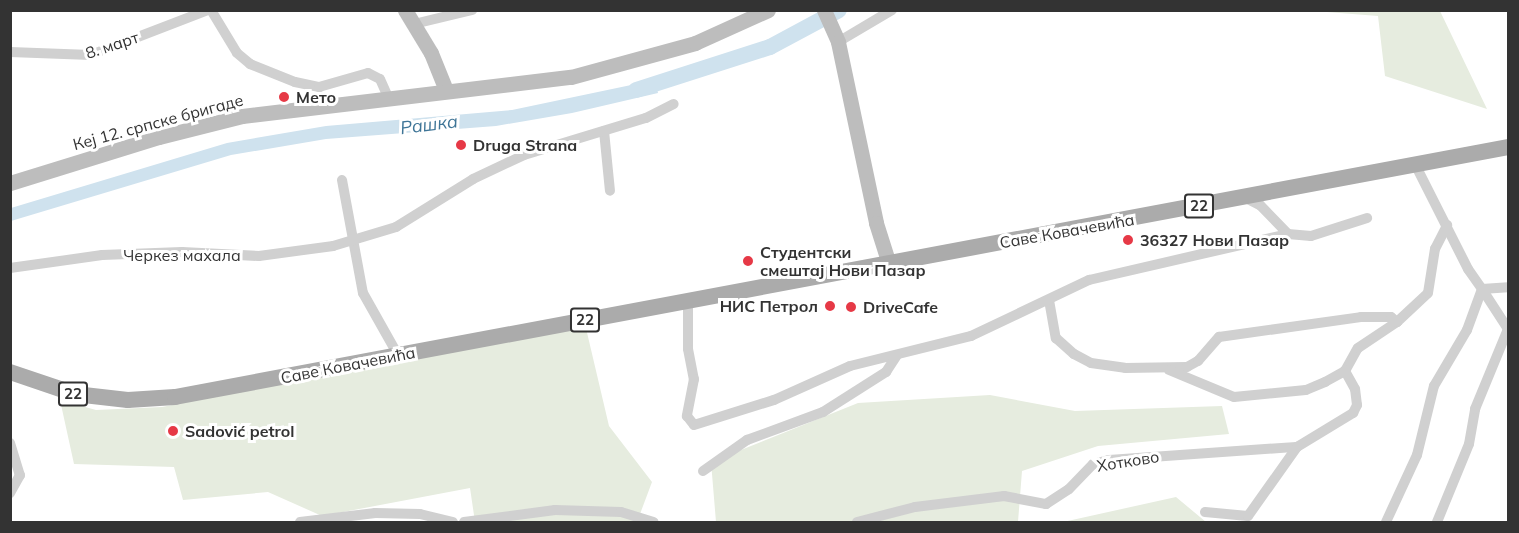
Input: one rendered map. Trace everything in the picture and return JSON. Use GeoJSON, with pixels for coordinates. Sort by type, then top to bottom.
{"type":"FeatureCollection","features":[{"type":"Feature","properties":{"kind":"main road","name":"Саве Ковачевића"},"geometry":{"type":"LineString","coordinates":[[10,372],[60,391],[140,400],[398,355],[1509,147]]}},
{"type":"Feature","properties":{"kind":"street","name":"8. март"},"geometry":{"type":"LineString","coordinates":[[10,52],[91,56],[209,10]]}},
{"type":"Feature","properties":{"kind":"street"},"geometry":{"type":"LineString","coordinates":[[209,10],[242,59],[268,72],[302,84],[326,87],[368,73],[380,79],[388,97]]}},
{"type":"Feature","properties":{"kind":"street"},"geometry":{"type":"LineString","coordinates":[[405,10],[446,90]]}},
{"type":"Feature","properties":{"kind":"street"},"geometry":{"type":"LineString","coordinates":[[414,24],[472,10]]}},
{"type":"Feature","properties":{"kind":"street"},"geometry":{"type":"LineString","coordinates":[[824,10],[836,36],[876,224],[889,264]]}},
{"type":"Feature","properties":{"kind":"street"},"geometry":{"type":"LineString","coordinates":[[836,36],[892,10]]}},
{"type":"Feature","properties":{"kind":"street","name":"Кеј 12. српске бригаде"},"geometry":{"type":"LineString","coordinates":[[10,183],[217,122],[388,97],[571,77],[642,60],[695,43],[764,11]]}},
{"type":"Feature","properties":{"kind":"street","name":"Черкез махала"},"geometry":{"type":"LineString","coordinates":[[10,268],[102,255],[182,252],[259,255],[353,240],[396,227],[473,179],[524,155],[604,131],[674,104]]}},
{"type":"Feature","properties":{"kind":"street"},"geometry":{"type":"LineString","coordinates":[[604,131],[610,191]]}},
{"type":"Feature","properties":{"kind":"street"},"geometry":{"type":"LineString","coordinates":[[1415,164],[1468,269],[1508,329],[1475,409],[1469,444],[1437,522]]}},
{"type":"Feature","properties":{"kind":"street"},"geometry":{"type":"LineString","coordinates":[[342,180],[363,293],[398,355]]}},
{"type":"Feature","properties":{"kind":"street"},"geometry":{"type":"LineString","coordinates":[[1244,198],[1260,205],[1288,234]]}},
{"type":"Feature","properties":{"kind":"street"},"geometry":{"type":"LineString","coordinates":[[687,301],[688,349],[694,379],[687,416],[694,425],[774,400],[850,366],[971,336],[1089,280],[1288,234],[1311,236],[1367,218]]}},
{"type":"Feature","properties":{"kind":"street"},"geometry":{"type":"LineString","coordinates":[[1049,300],[1056,338],[1074,354],[1091,363],[1169,370],[1234,397],[1306,390],[1345,371],[1358,348],[1397,321],[1428,293],[1435,249],[1447,225]]}},
{"type":"Feature","properties":{"kind":"street"},"geometry":{"type":"LineString","coordinates":[[1482,289],[1509,287]]}},
{"type":"Feature","properties":{"kind":"street"},"geometry":{"type":"LineString","coordinates":[[1386,522],[1417,455],[1434,386],[1467,330],[1482,289]]}},
{"type":"Feature","properties":{"kind":"street"},"geometry":{"type":"LineString","coordinates":[[1169,370],[1198,361],[1219,337],[1361,317],[1391,317],[1397,321]]}},
{"type":"Feature","properties":{"kind":"street"},"geometry":{"type":"LineString","coordinates":[[703,471],[747,440],[823,412],[886,372],[897,356]]}},
{"type":"Feature","properties":{"kind":"street"},"geometry":{"type":"LineString","coordinates":[[1205,512],[1246,519],[1297,447],[1347,418],[1357,405],[1355,389],[1345,371]]}},
{"type":"Feature","properties":{"kind":"street"},"geometry":{"type":"LineString","coordinates":[[10,443],[20,475],[18,486],[10,493]]}},
{"type":"Feature","properties":{"kind":"street","name":"Хотково"},"geometry":{"type":"LineString","coordinates":[[857,522],[915,507],[1004,496],[1046,504],[1069,489],[1093,464],[1109,460],[1297,447]]}},
{"type":"Feature","properties":{"kind":"street"},"geometry":{"type":"LineString","coordinates":[[464,522],[510,514],[595,512],[621,512],[653,522]]}},
{"type":"Feature","properties":{"kind":"street"},"geometry":{"type":"LineString","coordinates":[[300,522],[375,513],[420,514],[453,522]]}},
{"type":"Feature","properties":{"kind":"shaded area"},"geometry":{"type":"Polygon","coordinates":[[[1314,11],[1440,11],[1487,109],[1385,76],[1378,16],[1314,11]]]}},
{"type":"Feature","properties":{"kind":"shaded area"},"geometry":{"type":"Polygon","coordinates":[[[585,324],[609,426],[652,482],[637,522],[475,522],[470,488],[322,516],[268,492],[183,500],[174,467],[74,464],[60,400],[96,410],[162,407],[585,324]]]}},
{"type":"Feature","properties":{"kind":"shaded area"},"geometry":{"type":"Polygon","coordinates":[[[990,395],[1075,411],[1222,406],[1229,434],[1098,446],[1022,471],[1018,522],[716,522],[711,462],[858,403],[990,395]]]}},
{"type":"Feature","properties":{"kind":"shaded area"},"geometry":{"type":"Polygon","coordinates":[[[1176,497],[1206,522],[1063,522],[1176,497]]]}},
{"type":"Feature","properties":{"kind":"water"},"geometry":{"type":"Polygon","coordinates":[[[655,80],[658,93],[572,113],[496,126],[326,139],[231,155],[11,221],[11,208],[227,143],[326,126],[512,110],[655,80]]]}},
{"type":"Feature","properties":{"kind":"waterway","name":"Рашка"},"geometry":{"type":"LineString","coordinates":[[636,90],[770,47],[839,10]]}},
{"type":"Feature","properties":{"kind":"place","name":"Мето"},"geometry":{"type":"Point","coordinates":[284,97]}},
{"type":"Feature","properties":{"kind":"place","name":"Druga Strana"},"geometry":{"type":"Point","coordinates":[461,145]}},
{"type":"Feature","properties":{"kind":"place","name":"36327 Нови Пазар"},"geometry":{"type":"Point","coordinates":[1128,240]}},
{"type":"Feature","properties":{"kind":"place","name":"Студентски смештај Нови Пазар"},"geometry":{"type":"Point","coordinates":[748,261]}},
{"type":"Feature","properties":{"kind":"place","name":"НИС Петрол"},"geometry":{"type":"Point","coordinates":[830,306]}},
{"type":"Feature","properties":{"kind":"place","name":"DriveCafe"},"geometry":{"type":"Point","coordinates":[851,307]}},
{"type":"Feature","properties":{"kind":"place","name":"Sadović petrol"},"geometry":{"type":"Point","coordinates":[173,431]}}]}
